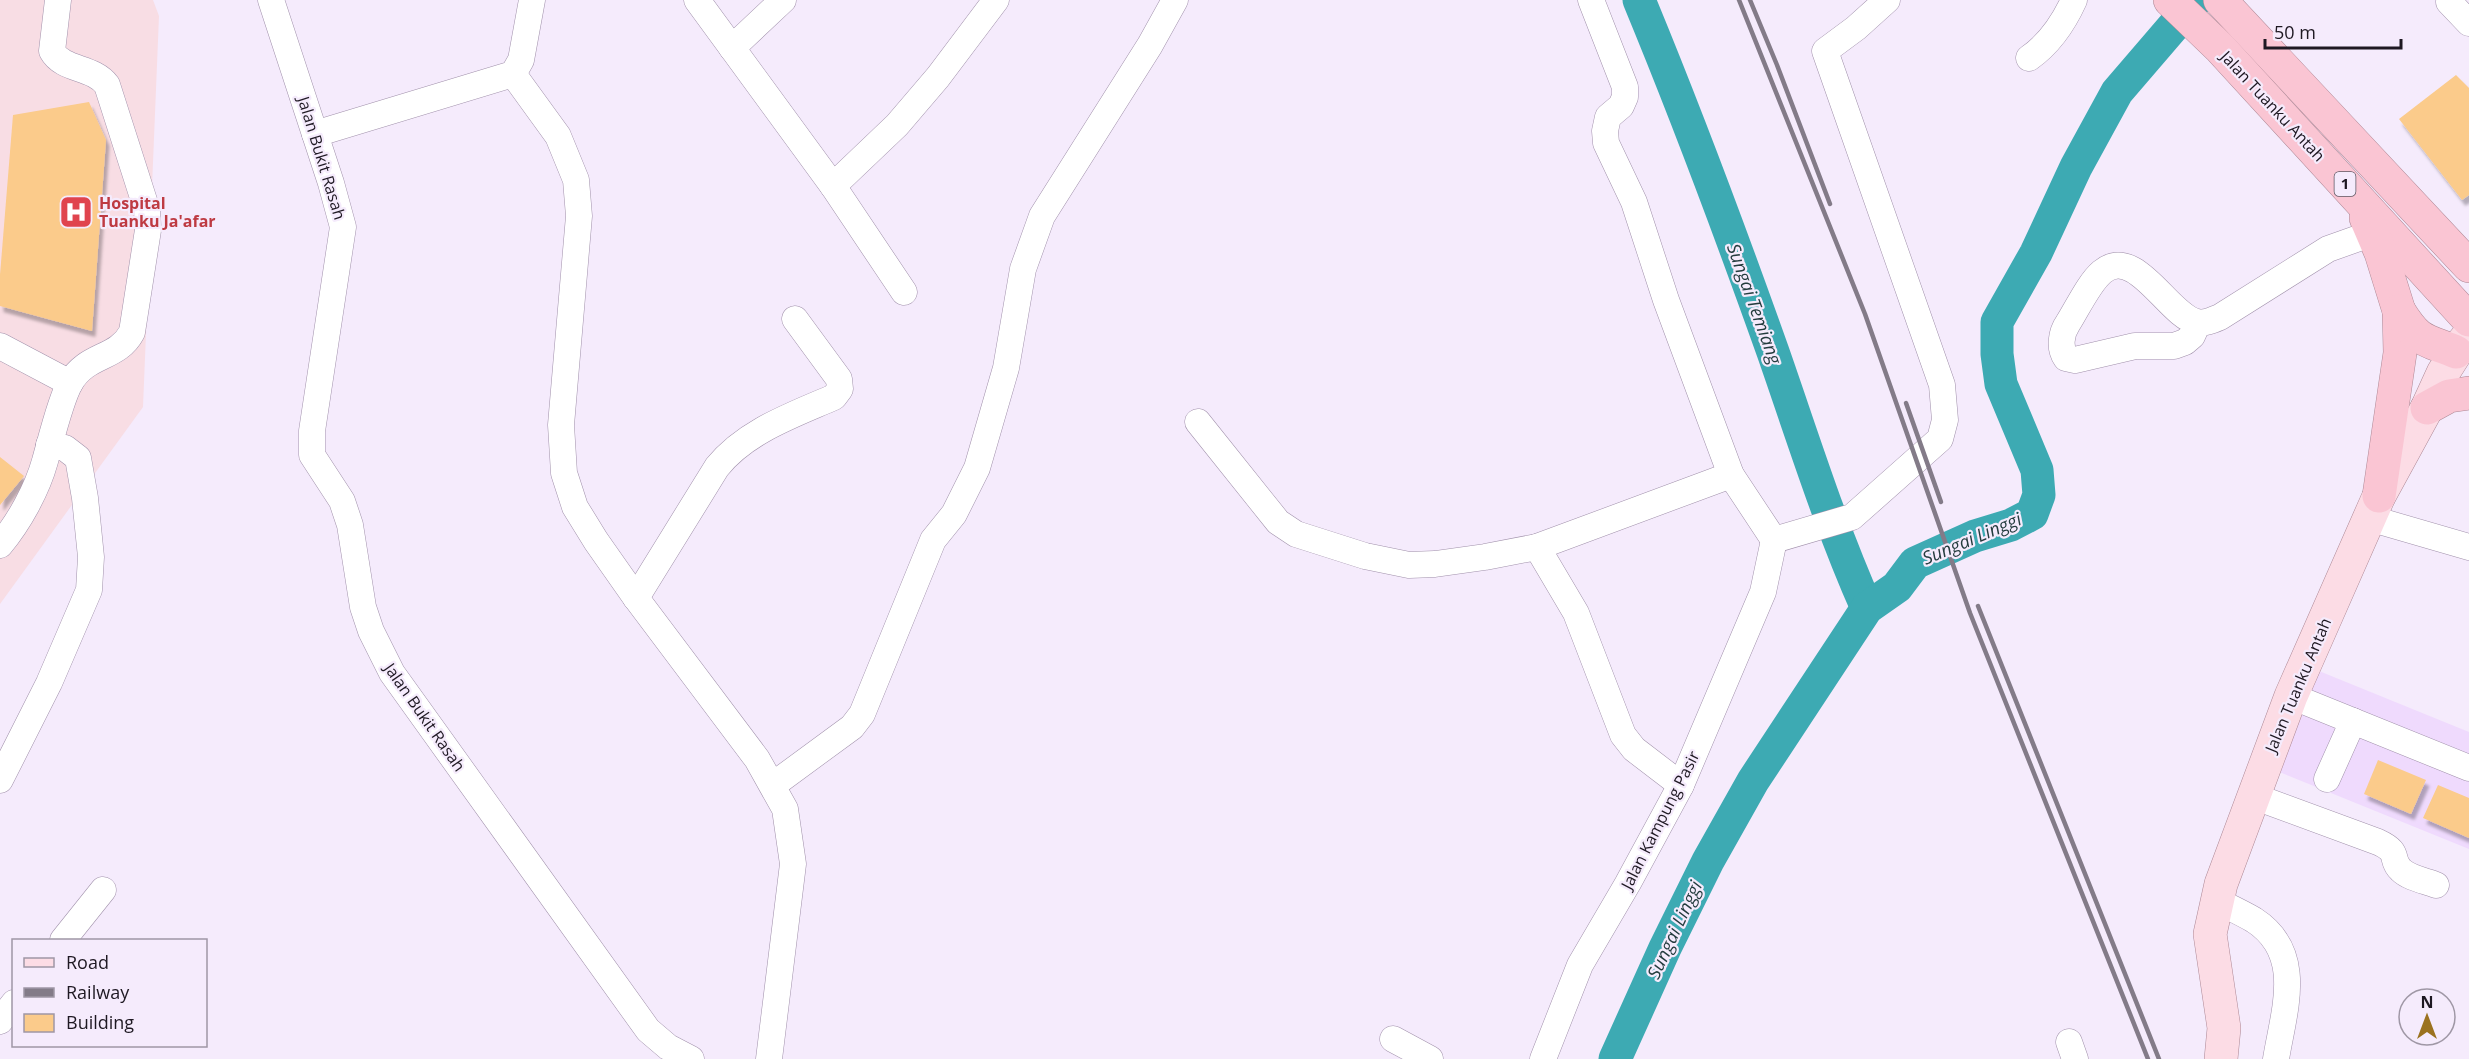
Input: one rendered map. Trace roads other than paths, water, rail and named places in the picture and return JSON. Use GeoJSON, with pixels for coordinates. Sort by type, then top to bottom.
{"type":"FeatureCollection","features":[{"type":"Feature","properties":{"kind":"highway","name":"Jalan Tuanku Antah"},"geometry":{"type":"LineString","coordinates":[[2170,0],[2220,48],[2469,320]]}},
{"type":"Feature","properties":{"kind":"highway","name":"Jalan Tuanku Antah"},"geometry":{"type":"LineString","coordinates":[[2220,0],[2469,266]]}},
{"type":"Feature","properties":{"kind":"highway"},"geometry":{"type":"LineString","coordinates":[[2355,196],[2373,233],[2399,311],[2411,331],[2423,340],[2462,344]]}},
{"type":"Feature","properties":{"kind":"highway"},"geometry":{"type":"LineString","coordinates":[[2374,507],[2400,353],[2399,311]]}},
{"type":"Feature","properties":{"kind":"highway"},"geometry":{"type":"LineString","coordinates":[[2427,408],[2449,396],[2469,393]]}},
{"type":"Feature","properties":{"kind":"main road","name":"Jalan Tuanku Antah"},"geometry":{"type":"LineString","coordinates":[[2221,1059],[2224,1028],[2210,934],[2217,901],[2291,696],[2374,507],[2462,344]]}},
{"type":"Feature","properties":{"kind":"street"},"geometry":{"type":"LineString","coordinates":[[0,545],[27,504],[45,463],[70,383],[83,366],[126,344],[132,332],[148,230],[147,210],[107,85],[96,74],[63,62],[55,57],[52,51],[58,0]]}},
{"type":"Feature","properties":{"kind":"street","name":"Jalan Bukit Rasah"},"geometry":{"type":"LineString","coordinates":[[271,0],[343,227],[312,431],[312,455],[342,501],[350,525],[363,607],[371,631],[392,673],[648,1030],[668,1047],[691,1059]]}},
{"type":"Feature","properties":{"kind":"street"},"geometry":{"type":"LineString","coordinates":[[315,134],[513,74],[521,60],[532,0]]}},
{"type":"Feature","properties":{"kind":"street"},"geometry":{"type":"LineString","coordinates":[[697,0],[833,186],[904,292]]}},
{"type":"Feature","properties":{"kind":"street"},"geometry":{"type":"LineString","coordinates":[[732,48],[783,0]]}},
{"type":"Feature","properties":{"kind":"street"},"geometry":{"type":"LineString","coordinates":[[833,186],[897,125],[939,77],[996,0]]}},
{"type":"Feature","properties":{"kind":"street"},"geometry":{"type":"LineString","coordinates":[[773,785],[852,727],[866,707],[933,540],[954,514],[977,468],[1006,368],[1023,269],[1039,224],[1150,45],[1175,0]]}},
{"type":"Feature","properties":{"kind":"street"},"geometry":{"type":"LineString","coordinates":[[1592,0],[1625,87],[1625,97],[1621,106],[1608,117],[1605,131],[1606,143],[1634,202],[1666,300],[1731,475],[1774,540],[1852,518],[1940,439],[1945,420],[1942,385],[1825,51],[1856,28],[1887,0]]}},
{"type":"Feature","properties":{"kind":"street"},"geometry":{"type":"LineString","coordinates":[[2029,58],[2046,42],[2066,17],[2074,0]]}},
{"type":"Feature","properties":{"kind":"street"},"geometry":{"type":"LineString","coordinates":[[2449,2],[2469,23]]}},
{"type":"Feature","properties":{"kind":"street"},"geometry":{"type":"LineString","coordinates":[[513,74],[558,136],[576,180],[579,216],[561,425],[564,474],[575,507],[636,598],[757,759],[785,809],[793,864],[769,1059]]}},
{"type":"Feature","properties":{"kind":"street"},"geometry":{"type":"LineString","coordinates":[[2198,322],[2192,336],[2185,342],[2174,346],[2135,346],[2075,360],[2066,358],[2062,352],[2064,328],[2094,281],[2102,272],[2110,268],[2121,267],[2140,274],[2185,316],[2198,322],[2220,317],[2328,249],[2373,233]]}},
{"type":"Feature","properties":{"kind":"street"},"geometry":{"type":"LineString","coordinates":[[636,598],[717,466],[729,452],[776,423],[834,397],[840,389],[839,379],[795,319]]}},
{"type":"Feature","properties":{"kind":"street"},"geometry":{"type":"LineString","coordinates":[[0,346],[70,383]]}},
{"type":"Feature","properties":{"kind":"street"},"geometry":{"type":"LineString","coordinates":[[1198,422],[1278,522],[1296,534],[1365,556],[1409,565],[1475,559],[1537,547],[1731,475]]}},
{"type":"Feature","properties":{"kind":"street"},"geometry":{"type":"LineString","coordinates":[[0,780],[49,683],[89,590],[91,557],[78,458],[65,448],[49,445]]}},
{"type":"Feature","properties":{"kind":"street"},"geometry":{"type":"LineString","coordinates":[[2374,507],[2469,547]]}},
{"type":"Feature","properties":{"kind":"street","name":"Jalan Kampung Pasir"},"geometry":{"type":"LineString","coordinates":[[1543,1059],[1580,964],[1628,883],[1681,785],[1763,592],[1774,540]]}},
{"type":"Feature","properties":{"kind":"street"},"geometry":{"type":"LineString","coordinates":[[1537,547],[1576,613],[1623,735],[1634,749],[1681,785]]}},
{"type":"Feature","properties":{"kind":"street"},"geometry":{"type":"LineString","coordinates":[[2291,696],[2469,768]]}},
{"type":"Feature","properties":{"kind":"street"},"geometry":{"type":"LineString","coordinates":[[2327,779],[2354,721]]}},
{"type":"Feature","properties":{"kind":"street"},"geometry":{"type":"LineString","coordinates":[[2253,796],[2390,847],[2402,871],[2436,885]]}},
{"type":"Feature","properties":{"kind":"street"},"geometry":{"type":"LineString","coordinates":[[64,939],[103,890]]}},
{"type":"Feature","properties":{"kind":"street"},"geometry":{"type":"LineString","coordinates":[[2217,901],[2255,921],[2271,936],[2287,964],[2288,987],[2276,1059]]}},
{"type":"Feature","properties":{"kind":"street"},"geometry":{"type":"LineString","coordinates":[[0,1021],[12,1006]]}},
{"type":"Feature","properties":{"kind":"street"},"geometry":{"type":"LineString","coordinates":[[1393,1038],[1430,1059]]}},
{"type":"Feature","properties":{"kind":"waterway","name":"Sungai Temiang"},"geometry":{"type":"LineString","coordinates":[[1639,0],[1725,219],[1829,513],[1867,608]]}},
{"type":"Feature","properties":{"kind":"waterway","name":"Sungai Linggi"},"geometry":{"type":"LineString","coordinates":[[1615,1059],[1665,948],[1708,861],[1753,781],[1867,608],[1897,587],[1915,563],[1975,536],[2011,525],[2032,514],[2039,495],[2037,470],[2001,384],[1997,354],[1997,322],[2036,253],[2076,167],[2117,92],[2196,0]]}},
{"type":"Feature","properties":{"kind":"railway"},"geometry":{"type":"LineString","coordinates":[[1739,0],[1865,314],[1970,613],[2148,1059]]}},
{"type":"Feature","properties":{"kind":"railway"},"geometry":{"type":"LineString","coordinates":[[1750,0],[1830,204]]}},
{"type":"Feature","properties":{"kind":"railway"},"geometry":{"type":"LineString","coordinates":[[1906,403],[1941,502]]}},
{"type":"Feature","properties":{"kind":"railway"},"geometry":{"type":"LineString","coordinates":[[1978,606],[2159,1059]]}},
{"type":"Feature","properties":{"kind":"place","name":"Hospital Tuanku Ja'afar"},"geometry":{"type":"Point","coordinates":[76,212]}}]}
